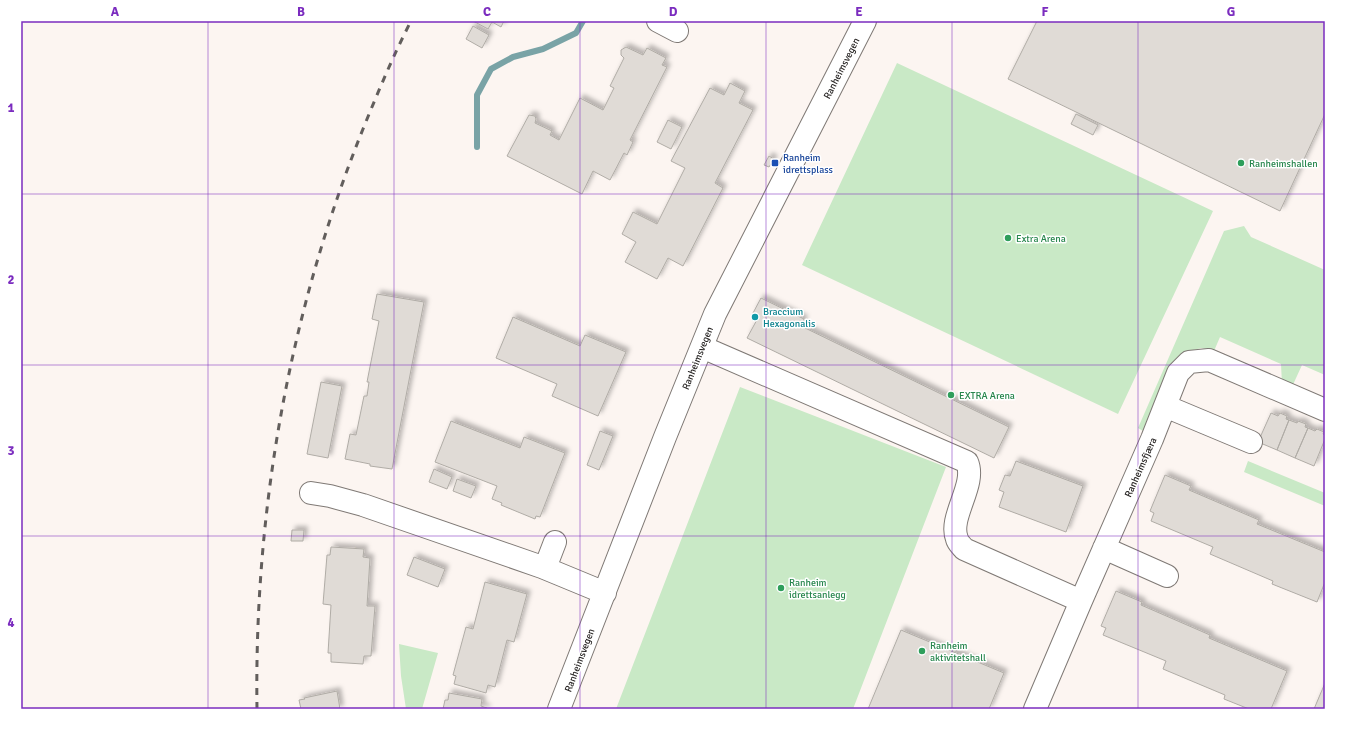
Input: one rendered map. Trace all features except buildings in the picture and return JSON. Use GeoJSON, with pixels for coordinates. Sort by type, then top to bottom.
{"type":"FeatureCollection","features":[{"type":"Feature","properties":{"kind":"street"},"geometry":{"type":"LineString","coordinates":[[658,21],[677,31]]}},
{"type":"Feature","properties":{"kind":"street","name":"Ranheimsvegen"},"geometry":{"type":"LineString","coordinates":[[559,709],[665,437],[715,314],[865,21]]}},
{"type":"Feature","properties":{"kind":"street"},"geometry":{"type":"LineString","coordinates":[[702,347],[967,462],[970,467],[969,478],[955,529],[957,540],[964,549],[1081,601]]}},
{"type":"Feature","properties":{"kind":"street","name":"Ranheimsfjæra"},"geometry":{"type":"LineString","coordinates":[[1035,709],[1152,439],[1178,373],[1189,362],[1209,360],[1325,410]]}},
{"type":"Feature","properties":{"kind":"street"},"geometry":{"type":"LineString","coordinates":[[1165,406],[1251,442]]}},
{"type":"Feature","properties":{"kind":"street"},"geometry":{"type":"LineString","coordinates":[[311,492],[363,505],[545,568],[605,593]]}},
{"type":"Feature","properties":{"kind":"street"},"geometry":{"type":"LineString","coordinates":[[545,568],[554,542]]}},
{"type":"Feature","properties":{"kind":"street"},"geometry":{"type":"LineString","coordinates":[[1104,548],[1167,576]]}},
{"type":"Feature","properties":{"kind":"green space","name":"Extra Arena"},"geometry":{"type":"Polygon","coordinates":[[[897,63],[1213,211],[1118,414],[802,265],[897,63]]]}},
{"type":"Feature","properties":{"kind":"green space"},"geometry":{"type":"Polygon","coordinates":[[[1244,226],[1251,237],[1325,270],[1325,375],[1302,365],[1291,389],[1282,384],[1281,364],[1220,337],[1214,351],[1201,348],[1186,352],[1174,361],[1143,431],[1138,428],[1224,231],[1244,226]]]}},
{"type":"Feature","properties":{"kind":"green space","name":"Ranheim idrettsanlegg"},"geometry":{"type":"Polygon","coordinates":[[[740,387],[946,467],[853,709],[616,709],[740,387]]]}},
{"type":"Feature","properties":{"kind":"green space"},"geometry":{"type":"Polygon","coordinates":[[[1248,461],[1325,493],[1325,506],[1244,472],[1248,461]]]}},
{"type":"Feature","properties":{"kind":"green space"},"geometry":{"type":"Polygon","coordinates":[[[399,644],[438,653],[422,709],[406,709],[401,676],[399,644]]]}},
{"type":"Feature","properties":{"kind":"waterway"},"geometry":{"type":"LineString","coordinates":[[477,147],[477,95],[491,69],[513,57],[543,49],[576,33],[583,21]]}},
{"type":"Feature","properties":{"kind":"railway"},"geometry":{"type":"LineString","coordinates":[[257,709],[258,635],[262,561],[270,487],[281,414],[296,341],[315,269],[337,199],[374,101],[411,21]]}},
{"type":"Feature","properties":{"kind":"place","name":"Ranheim idrettsplass"},"geometry":{"type":"Point","coordinates":[775,163]}},
{"type":"Feature","properties":{"kind":"place","name":"Ranheimshallen"},"geometry":{"type":"Point","coordinates":[1241,163]}},
{"type":"Feature","properties":{"kind":"place","name":"Extra Arena"},"geometry":{"type":"Point","coordinates":[1008,238]}},
{"type":"Feature","properties":{"kind":"place","name":"Braccium Hexagonalis"},"geometry":{"type":"Point","coordinates":[755,317]}},
{"type":"Feature","properties":{"kind":"place","name":"EXTRA Arena"},"geometry":{"type":"Point","coordinates":[951,395]}},
{"type":"Feature","properties":{"kind":"place","name":"Ranheim idrettsanlegg"},"geometry":{"type":"Point","coordinates":[781,588]}},
{"type":"Feature","properties":{"kind":"place","name":"Ranheim aktivitetshall"},"geometry":{"type":"Point","coordinates":[922,651]}}]}
